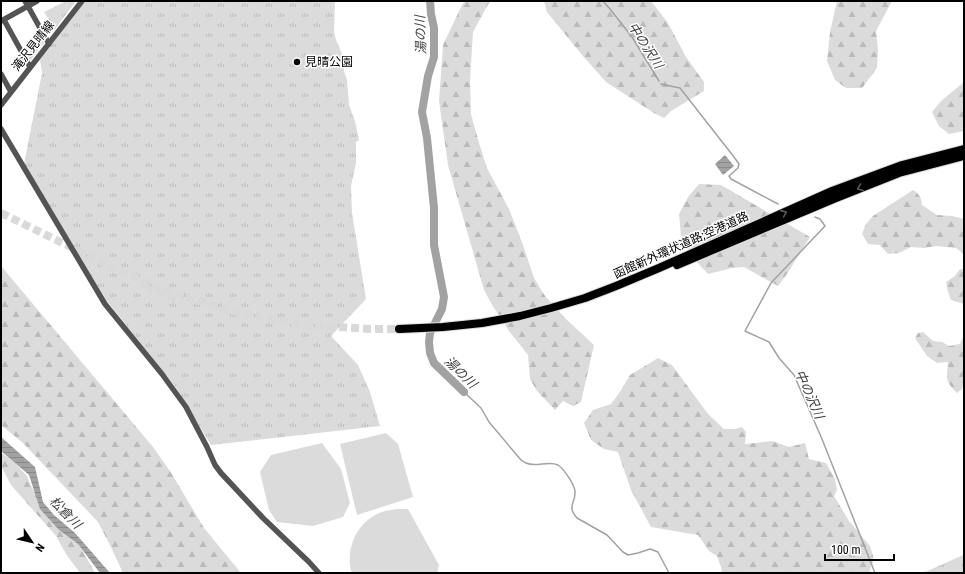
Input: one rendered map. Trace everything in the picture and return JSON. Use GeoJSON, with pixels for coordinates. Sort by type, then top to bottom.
{"type":"FeatureCollection","features":[{"type":"Feature","properties":{"kind":"highway","name":"函館新外環状道路;空港道路"},"geometry":{"type":"LineString","coordinates":[[444,330],[520,316],[584,298],[652,271],[832,191],[902,165],[964,148]]}},
{"type":"Feature","properties":{"kind":"highway","name":"函館新外環状道路;空港道路"},"geometry":{"type":"LineString","coordinates":[[399,332],[483,327],[553,312],[585,302],[661,272],[899,173],[964,156]]}},
{"type":"Feature","properties":{"kind":"street"},"geometry":{"type":"LineString","coordinates":[[30,67],[2,20],[26,4],[37,1]]}},
{"type":"Feature","properties":{"kind":"street","name":"滝沢見晴線"},"geometry":{"type":"LineString","coordinates":[[1,105],[82,1]]}},
{"type":"Feature","properties":{"kind":"street"},"geometry":{"type":"LineString","coordinates":[[26,4],[49,44]]}},
{"type":"Feature","properties":{"kind":"street"},"geometry":{"type":"LineString","coordinates":[[1,74],[11,92]]}},
{"type":"Feature","properties":{"kind":"street"},"geometry":{"type":"LineString","coordinates":[[1,129],[105,304],[162,374],[186,407],[215,465],[263,518],[319,573]]}},
{"type":"Feature","properties":{"kind":"green space"},"geometry":{"type":"Polygon","coordinates":[[[66,1],[76,1],[55,29],[44,12],[66,1]]]}},
{"type":"Feature","properties":{"kind":"green space"},"geometry":{"type":"Polygon","coordinates":[[[85,1],[335,1],[334,32],[343,56],[349,105],[355,121],[359,140],[356,142],[356,163],[351,186],[352,213],[366,299],[331,336],[358,365],[370,392],[380,426],[211,445],[175,386],[107,301],[24,164],[42,73],[40,60],[85,1]]]}},
{"type":"Feature","properties":{"kind":"green space"},"geometry":{"type":"Polygon","coordinates":[[[465,1],[490,1],[473,32],[470,81],[471,114],[487,168],[509,209],[534,278],[545,296],[567,320],[594,345],[581,402],[573,406],[563,401],[555,410],[537,391],[530,379],[528,355],[509,331],[484,290],[448,165],[439,101],[443,45],[465,1]]]}},
{"type":"Feature","properties":{"kind":"green space"},"geometry":{"type":"Polygon","coordinates":[[[544,1],[651,1],[668,23],[686,57],[704,82],[704,91],[671,111],[664,118],[654,113],[606,82],[547,12],[544,1]]]}},
{"type":"Feature","properties":{"kind":"green space"},"geometry":{"type":"Polygon","coordinates":[[[837,1],[892,1],[876,31],[878,50],[877,68],[862,88],[846,88],[835,80],[827,61],[830,32],[837,1]]]}},
{"type":"Feature","properties":{"kind":"green space"},"geometry":{"type":"Polygon","coordinates":[[[42,38],[44,43],[30,61],[23,50],[42,38]]]}},
{"type":"Feature","properties":{"kind":"green space"},"geometry":{"type":"Polygon","coordinates":[[[964,82],[964,131],[949,134],[939,126],[932,112],[941,101],[964,82]]]}},
{"type":"Feature","properties":{"kind":"green space"},"geometry":{"type":"Polygon","coordinates":[[[699,184],[721,185],[810,237],[778,286],[744,267],[732,268],[708,274],[692,257],[681,235],[679,214],[688,197],[699,184]]]}},
{"type":"Feature","properties":{"kind":"green space"},"geometry":{"type":"Polygon","coordinates":[[[913,190],[920,196],[922,205],[937,215],[952,216],[964,219],[964,254],[956,248],[936,246],[924,248],[911,247],[899,253],[888,254],[880,245],[868,244],[862,234],[866,224],[873,216],[913,190]]]}},
{"type":"Feature","properties":{"kind":"green space"},"geometry":{"type":"Polygon","coordinates":[[[1,266],[153,447],[170,471],[204,528],[241,573],[123,573],[98,522],[23,443],[1,425],[1,266]]]}},
{"type":"Feature","properties":{"kind":"green space"},"geometry":{"type":"Polygon","coordinates":[[[960,269],[964,269],[964,304],[951,300],[946,282],[955,276],[960,269]]]}},
{"type":"Feature","properties":{"kind":"green space"},"geometry":{"type":"Polygon","coordinates":[[[923,332],[933,341],[942,342],[949,346],[960,344],[964,335],[964,382],[962,389],[957,393],[947,379],[948,362],[937,363],[927,356],[915,338],[918,333],[923,332]]]}},
{"type":"Feature","properties":{"kind":"green space"},"geometry":{"type":"Polygon","coordinates":[[[658,358],[672,365],[708,414],[724,429],[735,429],[742,427],[746,432],[745,444],[772,441],[789,447],[805,443],[809,459],[826,463],[835,479],[837,490],[834,496],[849,521],[870,546],[874,559],[869,573],[722,573],[717,556],[709,551],[698,535],[651,527],[631,490],[618,452],[604,449],[591,440],[584,423],[593,410],[611,404],[630,375],[658,358]]]}},
{"type":"Feature","properties":{"kind":"green space"},"geometry":{"type":"Polygon","coordinates":[[[386,433],[398,444],[413,497],[357,515],[340,444],[386,433]]]}},
{"type":"Feature","properties":{"kind":"green space"},"geometry":{"type":"Polygon","coordinates":[[[322,443],[341,469],[350,503],[343,517],[313,526],[277,522],[269,510],[260,472],[271,455],[322,443]]]}},
{"type":"Feature","properties":{"kind":"green space"},"geometry":{"type":"Polygon","coordinates":[[[1,454],[16,464],[27,476],[32,488],[59,530],[78,544],[95,573],[80,573],[66,554],[56,536],[11,485],[1,466],[1,454]]]}},
{"type":"Feature","properties":{"kind":"green space"},"geometry":{"type":"Polygon","coordinates":[[[408,509],[439,565],[437,573],[352,573],[350,554],[355,536],[360,528],[373,516],[384,511],[408,509]]]}},
{"type":"Feature","properties":{"kind":"green space"},"geometry":{"type":"Polygon","coordinates":[[[964,554],[964,573],[923,573],[963,555],[964,554]]]}},
{"type":"Feature","properties":{"kind":"shaded area"},"geometry":{"type":"Polygon","coordinates":[[[725,155],[734,166],[723,175],[715,164],[725,155]]]}},
{"type":"Feature","properties":{"kind":"shaded area"},"geometry":{"type":"Polygon","coordinates":[[[1,437],[35,467],[43,502],[54,515],[75,533],[110,573],[100,573],[78,544],[59,530],[40,509],[29,475],[1,451],[1,437]]]}},
{"type":"Feature","properties":{"kind":"waterway","name":"湯の川"},"geometry":{"type":"LineString","coordinates":[[430,1],[434,28],[434,57],[428,76],[422,112],[427,138],[434,208],[434,245],[444,297],[442,309],[430,333],[429,342],[430,353],[434,363],[464,392]]}},
{"type":"Feature","properties":{"kind":"waterway","name":"中の沢川"},"geometry":{"type":"LineString","coordinates":[[603,1],[632,37],[659,81]]}},
{"type":"Feature","properties":{"kind":"waterway","name":"中の沢川"},"geometry":{"type":"LineString","coordinates":[[661,84],[680,88],[734,157],[739,164],[738,168],[729,176],[731,179],[778,204]]}},
{"type":"Feature","properties":{"kind":"waterway","name":"中の沢川"},"geometry":{"type":"LineString","coordinates":[[815,217],[820,219],[825,226],[771,283],[745,331],[769,342],[779,358],[794,375],[822,439],[875,573]]}},
{"type":"Feature","properties":{"kind":"waterway","name":"湯の川"},"geometry":{"type":"LineString","coordinates":[[464,392],[481,408],[489,422],[521,460],[534,465],[550,463],[558,465],[563,470],[571,481],[575,491],[572,510],[577,518],[607,535],[623,552],[628,555],[650,549],[658,552],[669,573]]}},
{"type":"Feature","properties":{"kind":"tunnel"},"geometry":{"type":"LineString","coordinates":[[1,213],[156,287],[225,309],[304,325],[370,329],[399,329]]}},
{"type":"Feature","properties":{"kind":"tunnel"},"geometry":{"type":"LineString","coordinates":[[146,288],[182,301]]}},
{"type":"Feature","properties":{"kind":"place","name":"見晴公園"},"geometry":{"type":"Point","coordinates":[297,62]}},
{"type":"Feature","properties":{"kind":"water label","name":"松倉川"},"geometry":{"type":"Point","coordinates":[66,512]}}]}
